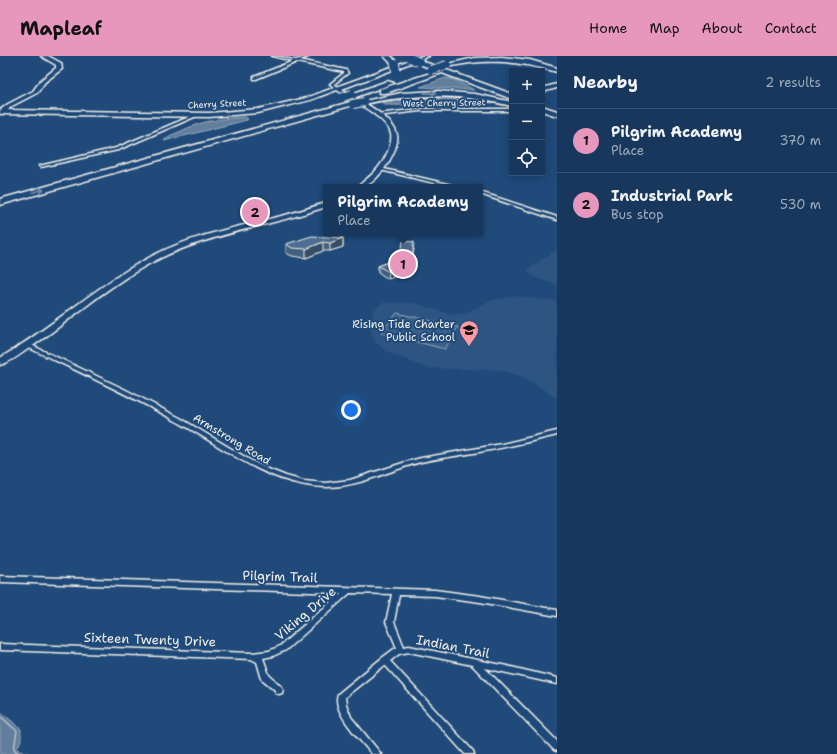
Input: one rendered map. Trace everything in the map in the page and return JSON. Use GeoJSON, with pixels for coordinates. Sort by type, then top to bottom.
{"type":"FeatureCollection","features":[{"type":"Feature","properties":{"kind":"highway"},"geometry":{"type":"LineString","coordinates":[[352,99],[393,76],[396,67],[387,56]]}},
{"type":"Feature","properties":{"kind":"highway"},"geometry":{"type":"LineString","coordinates":[[416,58],[509,92]]}},
{"type":"Feature","properties":{"kind":"highway"},"geometry":{"type":"LineString","coordinates":[[416,58],[509,96]]}},
{"type":"Feature","properties":{"kind":"highway"},"geometry":{"type":"LineString","coordinates":[[0,202],[318,113],[352,99],[447,65],[474,60],[502,60],[534,64],[557,70]]}},
{"type":"Feature","properties":{"kind":"highway"},"geometry":{"type":"LineString","coordinates":[[0,194],[326,104],[352,99],[455,68],[484,62],[512,63],[538,67],[557,74]]}},
{"type":"Feature","properties":{"kind":"highway"},"geometry":{"type":"LineString","coordinates":[[476,79],[509,88]]}},
{"type":"Feature","properties":{"kind":"highway"},"geometry":{"type":"LineString","coordinates":[[545,89],[557,86]]}},
{"type":"Feature","properties":{"kind":"highway"},"geometry":{"type":"LineString","coordinates":[[352,99],[446,93],[475,96],[509,106]]}},
{"type":"Feature","properties":{"kind":"highway"},"geometry":{"type":"LineString","coordinates":[[545,105],[557,109]]}},
{"type":"Feature","properties":{"kind":"highway"},"geometry":{"type":"LineString","coordinates":[[545,109],[557,114]]}},
{"type":"Feature","properties":{"kind":"highway"},"geometry":{"type":"LineString","coordinates":[[545,113],[557,117]]}},
{"type":"Feature","properties":{"kind":"street"},"geometry":{"type":"LineString","coordinates":[[1,112],[10,105],[35,92],[41,84],[59,69],[59,64],[44,56]]}},
{"type":"Feature","properties":{"kind":"street"},"geometry":{"type":"LineString","coordinates":[[274,56],[346,72],[332,84],[378,115],[392,128],[394,142],[381,169],[364,184]]}},
{"type":"Feature","properties":{"kind":"street"},"geometry":{"type":"LineString","coordinates":[[255,78],[308,56]]}},
{"type":"Feature","properties":{"kind":"street","name":"Cherry Street"},"geometry":{"type":"LineString","coordinates":[[1,112],[198,115],[240,113],[279,107],[337,88],[416,58]]}},
{"type":"Feature","properties":{"kind":"street","name":"West Cherry Street"},"geometry":{"type":"LineString","coordinates":[[378,115],[420,110],[509,107]]}},
{"type":"Feature","properties":{"kind":"street"},"geometry":{"type":"LineString","coordinates":[[41,166],[117,149],[198,115]]}},
{"type":"Feature","properties":{"kind":"street"},"geometry":{"type":"LineString","coordinates":[[381,169],[444,184]]}},
{"type":"Feature","properties":{"kind":"street"},"geometry":{"type":"LineString","coordinates":[[483,194],[557,219]]}},
{"type":"Feature","properties":{"kind":"street"},"geometry":{"type":"LineString","coordinates":[[0,362],[122,277],[157,256],[205,238],[323,206]]}},
{"type":"Feature","properties":{"kind":"street","name":"Armstrong Road"},"geometry":{"type":"LineString","coordinates":[[27,344],[182,421],[265,472],[294,480],[325,485],[362,481],[404,464],[422,459],[506,445],[557,433]]}},
{"type":"Feature","properties":{"kind":"street","name":"Pilgrim Trail"},"geometry":{"type":"LineString","coordinates":[[0,578],[456,595],[557,614]]}},
{"type":"Feature","properties":{"kind":"street","name":"Viking Drive"},"geometry":{"type":"LineString","coordinates":[[252,656],[273,654],[283,648],[349,590]]}},
{"type":"Feature","properties":{"kind":"street"},"geometry":{"type":"LineString","coordinates":[[396,592],[390,615],[390,622],[402,650]]}},
{"type":"Feature","properties":{"kind":"street","name":"Sixteen Twenty Drive"},"geometry":{"type":"LineString","coordinates":[[0,646],[252,656]]}},
{"type":"Feature","properties":{"kind":"street","name":"Indian Trail"},"geometry":{"type":"LineString","coordinates":[[377,754],[352,723],[340,705],[341,696],[397,651],[409,649],[557,681]]}},
{"type":"Feature","properties":{"kind":"street"},"geometry":{"type":"LineString","coordinates":[[252,656],[260,660],[265,677],[279,689],[279,691]]}},
{"type":"Feature","properties":{"kind":"street"},"geometry":{"type":"LineString","coordinates":[[385,660],[470,754]]}},
{"type":"Feature","properties":{"kind":"street"},"geometry":{"type":"LineString","coordinates":[[474,662],[557,747]]}},
{"type":"Feature","properties":{"kind":"shaded area"},"geometry":{"type":"Polygon","coordinates":[[[557,249],[557,285],[533,277],[527,270],[557,249]]]}},
{"type":"Feature","properties":{"kind":"shaded area","name":"Rising Tide Charter Public School"},"geometry":{"type":"Polygon","coordinates":[[[516,296],[557,301],[557,399],[539,386],[522,377],[499,370],[427,368],[387,352],[375,342],[371,332],[370,322],[374,310],[382,303],[413,303],[450,314],[462,314],[493,300],[516,296]]]}},
{"type":"Feature","properties":{"kind":"shaded area"},"geometry":{"type":"Polygon","coordinates":[[[397,313],[458,327],[445,349],[381,333],[397,313]]]}},
{"type":"Feature","properties":{"kind":"water"},"geometry":{"type":"Polygon","coordinates":[[[445,78],[453,79],[474,90],[420,87],[445,78]]]}},
{"type":"Feature","properties":{"kind":"water"},"geometry":{"type":"Polygon","coordinates":[[[426,97],[449,98],[472,104],[455,106],[386,105],[382,103],[426,97]]]}},
{"type":"Feature","properties":{"kind":"water"},"geometry":{"type":"Polygon","coordinates":[[[245,117],[248,119],[247,120],[164,141],[171,135],[196,125],[219,119],[245,117]]]}},
{"type":"Feature","properties":{"kind":"water"},"geometry":{"type":"Polygon","coordinates":[[[0,711],[21,729],[21,740],[17,749],[32,754],[0,754],[0,711]]]}},
{"type":"Feature","properties":{"kind":"building"},"geometry":{"type":"Polygon","coordinates":[[[312,236],[343,238],[330,243],[323,242],[306,249],[292,248],[286,244],[312,236]]]}},
{"type":"Feature","properties":{"kind":"building"},"geometry":{"type":"Polygon","coordinates":[[[403,241],[414,242],[412,261],[403,265],[405,266],[389,272],[378,266],[394,260],[392,258],[401,255],[403,241]]]}},
{"type":"Feature","properties":{"kind":"place","name":"Industrial Park"},"geometry":{"type":"Point","coordinates":[255,212]}},
{"type":"Feature","properties":{"kind":"place","name":"Pilgrim Academy"},"geometry":{"type":"Point","coordinates":[403,264]}},
{"type":"Feature","properties":{"kind":"place","name":"Rising Tide Charter Public School"},"geometry":{"type":"Point","coordinates":[469,347]}}]}
